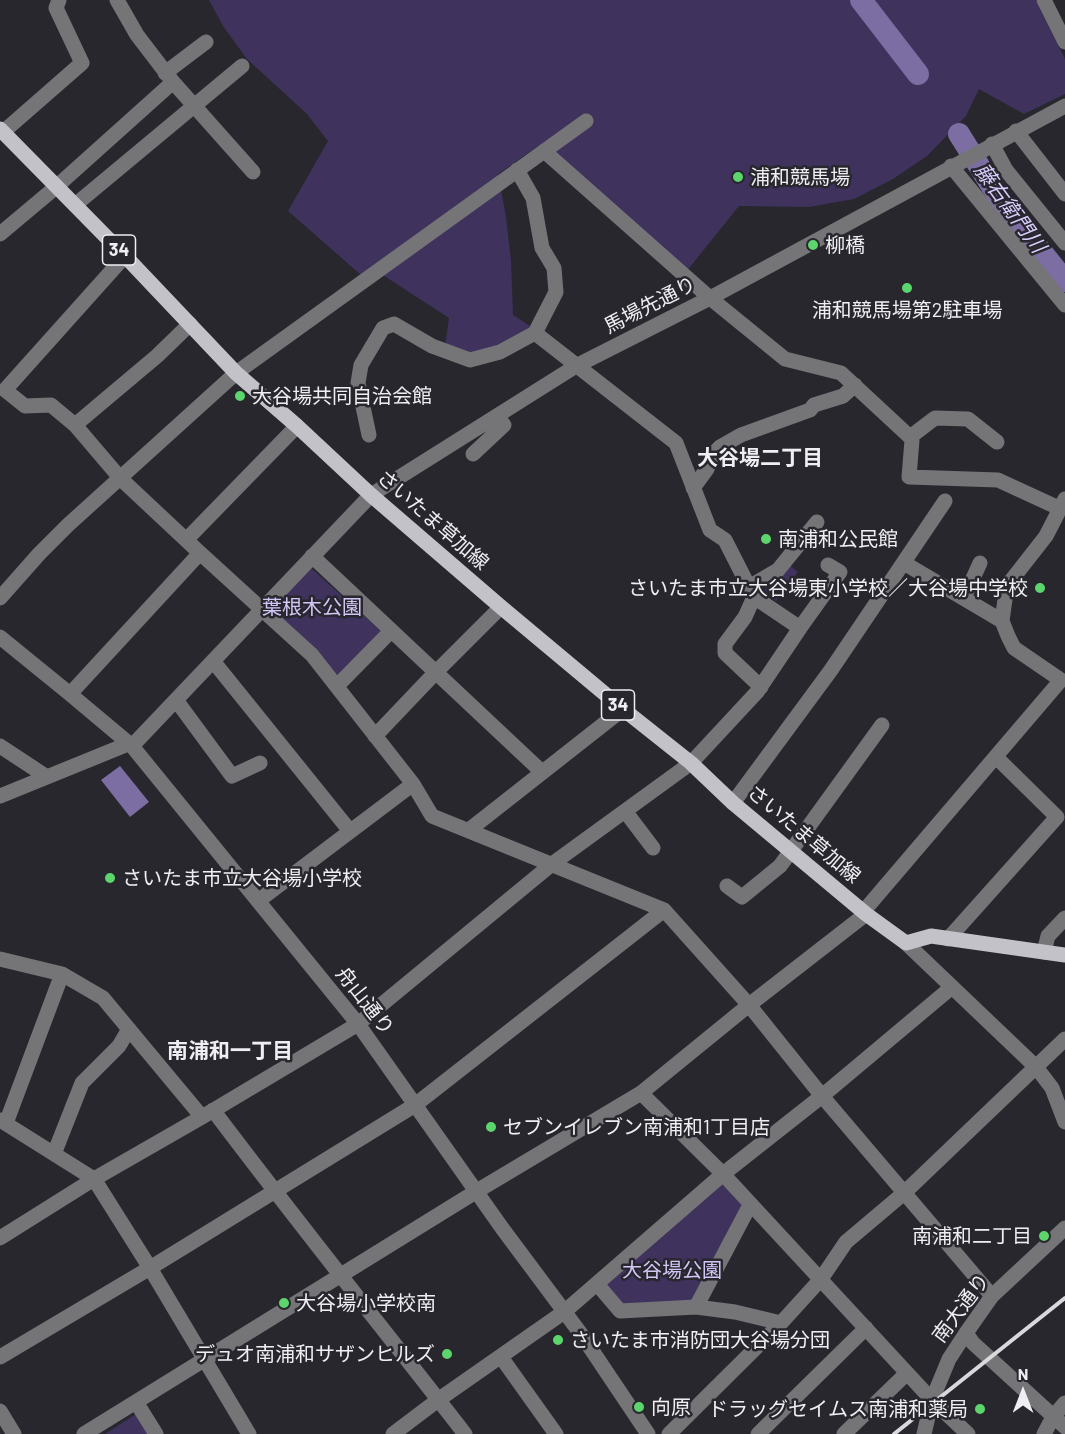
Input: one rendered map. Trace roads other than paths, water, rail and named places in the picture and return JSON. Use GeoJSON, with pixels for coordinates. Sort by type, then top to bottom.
{"type":"FeatureCollection","features":[{"type":"Feature","properties":{"kind":"main road","name":"さいたま草加線"},"geometry":{"type":"LineString","coordinates":[[1,130],[236,373],[371,495],[501,607],[690,763],[733,803],[865,913]]}},
{"type":"Feature","properties":{"kind":"main road","name":"34"},"geometry":{"type":"LineString","coordinates":[[865,913],[906,943]]}},
{"type":"Feature","properties":{"kind":"main road"},"geometry":{"type":"LineString","coordinates":[[906,943],[931,936],[1065,955]]}},
{"type":"Feature","properties":{"kind":"street"},"geometry":{"type":"LineString","coordinates":[[117,0],[137,35],[169,77],[253,172]]}},
{"type":"Feature","properties":{"kind":"street"},"geometry":{"type":"LineString","coordinates":[[1044,0],[1065,42]]}},
{"type":"Feature","properties":{"kind":"street"},"geometry":{"type":"LineString","coordinates":[[1,130],[82,63],[54,3]]}},
{"type":"Feature","properties":{"kind":"street"},"geometry":{"type":"LineString","coordinates":[[0,234],[56,187],[206,42]]}},
{"type":"Feature","properties":{"kind":"street"},"geometry":{"type":"LineString","coordinates":[[75,205],[242,66]]}},
{"type":"Feature","properties":{"kind":"street"},"geometry":{"type":"LineString","coordinates":[[1065,105],[953,165],[1065,304]]}},
{"type":"Feature","properties":{"kind":"street"},"geometry":{"type":"LineString","coordinates":[[0,598],[68,525],[236,373],[586,121]]}},
{"type":"Feature","properties":{"kind":"street"},"geometry":{"type":"LineString","coordinates":[[1016,131],[1065,194]]}},
{"type":"Feature","properties":{"kind":"street"},"geometry":{"type":"LineString","coordinates":[[988,146],[1065,243]]}},
{"type":"Feature","properties":{"kind":"street"},"geometry":{"type":"LineString","coordinates":[[84,1434],[477,1191],[641,1093],[865,913],[1061,680],[1014,648],[1002,621],[1006,592],[1010,582],[1046,536],[1063,504],[998,480],[909,477],[912,440],[855,385],[841,373],[785,359],[710,298],[544,151]]}},
{"type":"Feature","properties":{"kind":"street","name":"馬場先通り"},"geometry":{"type":"LineString","coordinates":[[130,745],[176,700],[371,495],[576,366],[710,298],[953,165]]}},
{"type":"Feature","properties":{"kind":"street"},"geometry":{"type":"LineString","coordinates":[[369,435],[358,383],[361,365],[383,328],[394,324],[432,346],[470,360],[500,352],[535,333],[556,292],[554,268],[542,248],[532,198],[517,170]]}},
{"type":"Feature","properties":{"kind":"street"},"geometry":{"type":"LineString","coordinates":[[125,256],[5,390],[25,406],[51,405],[75,425],[121,479],[312,655],[413,784],[432,816],[664,910],[749,1005],[822,1096],[992,1296]]}},
{"type":"Feature","properties":{"kind":"street"},"geometry":{"type":"LineString","coordinates":[[75,425],[157,356],[190,324]]}},
{"type":"Feature","properties":{"kind":"street"},"geometry":{"type":"LineString","coordinates":[[535,333],[676,443],[710,530],[725,540],[752,592],[800,628]]}},
{"type":"Feature","properties":{"kind":"street"},"geometry":{"type":"LineString","coordinates":[[693,488],[707,469],[712,454],[720,447],[741,435],[810,410],[814,405],[843,396],[855,385]]}},
{"type":"Feature","properties":{"kind":"street"},"geometry":{"type":"LineString","coordinates":[[473,454],[504,425],[497,416]]}},
{"type":"Feature","properties":{"kind":"street"},"geometry":{"type":"LineString","coordinates":[[910,437],[935,418],[968,419],[997,442]]}},
{"type":"Feature","properties":{"kind":"street"},"geometry":{"type":"LineString","coordinates":[[186,540],[297,426]]}},
{"type":"Feature","properties":{"kind":"street"},"geometry":{"type":"LineString","coordinates":[[733,803],[831,670],[945,501]]}},
{"type":"Feature","properties":{"kind":"street"},"geometry":{"type":"LineString","coordinates":[[761,687],[725,653],[725,644],[744,617],[752,592],[778,570],[817,522]]}},
{"type":"Feature","properties":{"kind":"street"},"geometry":{"type":"LineString","coordinates":[[70,694],[200,554]]}},
{"type":"Feature","properties":{"kind":"street"},"geometry":{"type":"LineString","coordinates":[[312,556],[542,772]]}},
{"type":"Feature","properties":{"kind":"street"},"geometry":{"type":"LineString","coordinates":[[904,563],[1002,621]]}},
{"type":"Feature","properties":{"kind":"street"},"geometry":{"type":"LineString","coordinates":[[964,598],[980,563]]}},
{"type":"Feature","properties":{"kind":"street"},"geometry":{"type":"LineString","coordinates":[[0,1238],[94,1179],[358,1024],[552,864],[690,763],[761,687],[840,572],[828,565]]}},
{"type":"Feature","properties":{"kind":"street"},"geometry":{"type":"LineString","coordinates":[[375,736],[501,607]]}},
{"type":"Feature","properties":{"kind":"street"},"geometry":{"type":"LineString","coordinates":[[337,686],[391,631]]}},
{"type":"Feature","properties":{"kind":"street","name":"舟山通り"},"geometry":{"type":"LineString","coordinates":[[0,636],[130,745],[358,1024],[564,1312],[648,1434]]}},
{"type":"Feature","properties":{"kind":"street"},"geometry":{"type":"LineString","coordinates":[[213,661],[350,831]]}},
{"type":"Feature","properties":{"kind":"street"},"geometry":{"type":"LineString","coordinates":[[176,700],[232,776],[260,763]]}},
{"type":"Feature","properties":{"kind":"street"},"geometry":{"type":"LineString","coordinates":[[469,830],[623,709]]}},
{"type":"Feature","properties":{"kind":"street"},"geometry":{"type":"LineString","coordinates":[[727,886],[742,897],[780,866],[882,725]]}},
{"type":"Feature","properties":{"kind":"street"},"geometry":{"type":"LineString","coordinates":[[0,796],[130,745]]}},
{"type":"Feature","properties":{"kind":"street"},"geometry":{"type":"LineString","coordinates":[[0,746],[47,777]]}},
{"type":"Feature","properties":{"kind":"street"},"geometry":{"type":"LineString","coordinates":[[948,939],[1057,817],[996,757]]}},
{"type":"Feature","properties":{"kind":"street"},"geometry":{"type":"LineString","coordinates":[[258,901],[413,784]]}},
{"type":"Feature","properties":{"kind":"street"},"geometry":{"type":"LineString","coordinates":[[625,811],[653,848]]}},
{"type":"Feature","properties":{"kind":"street"},"geometry":{"type":"LineString","coordinates":[[0,1358],[415,1105],[664,910]]}},
{"type":"Feature","properties":{"kind":"street"},"geometry":{"type":"LineString","coordinates":[[1044,952],[1048,936],[1065,918]]}},
{"type":"Feature","properties":{"kind":"street"},"geometry":{"type":"LineString","coordinates":[[906,943],[1036,1067],[1052,1088],[1065,1122]]}},
{"type":"Feature","properties":{"kind":"street"},"geometry":{"type":"LineString","coordinates":[[0,959],[62,974],[103,998],[274,1191],[465,1434]]}},
{"type":"Feature","properties":{"kind":"street"},"geometry":{"type":"LineString","coordinates":[[62,974],[3,1121],[94,1179],[249,1434]]}},
{"type":"Feature","properties":{"kind":"street"},"geometry":{"type":"LineString","coordinates":[[393,1434],[564,1312],[723,1174],[822,1096],[952,987]]}},
{"type":"Feature","properties":{"kind":"street"},"geometry":{"type":"LineString","coordinates":[[54,1154],[82,1083],[119,1046],[129,1029]]}},
{"type":"Feature","properties":{"kind":"street"},"geometry":{"type":"LineString","coordinates":[[669,1434],[821,1280],[846,1242],[904,1193],[1065,1039]]}},
{"type":"Feature","properties":{"kind":"street"},"geometry":{"type":"LineString","coordinates":[[641,1093],[723,1174],[932,1400],[969,1434]]}},
{"type":"Feature","properties":{"kind":"street"},"geometry":{"type":"LineString","coordinates":[[696,1307],[750,1205]]}},
{"type":"Feature","properties":{"kind":"street","name":"南大通り"},"geometry":{"type":"LineString","coordinates":[[924,1434],[932,1400],[949,1359],[966,1333],[992,1296],[1065,1228]]}},
{"type":"Feature","properties":{"kind":"street"},"geometry":{"type":"LineString","coordinates":[[597,1284],[620,1311],[696,1307],[735,1312],[781,1323]]}},
{"type":"Feature","properties":{"kind":"street"},"geometry":{"type":"LineString","coordinates":[[758,1434],[866,1328]]}},
{"type":"Feature","properties":{"kind":"street"},"geometry":{"type":"LineString","coordinates":[[966,1333],[972,1343],[1065,1427]]}},
{"type":"Feature","properties":{"kind":"street"},"geometry":{"type":"LineString","coordinates":[[501,1357],[556,1434]]}},
{"type":"Feature","properties":{"kind":"street"},"geometry":{"type":"LineString","coordinates":[[844,1434],[907,1373]]}},
{"type":"Feature","properties":{"kind":"street"},"geometry":{"type":"LineString","coordinates":[[136,1402],[156,1434]]}},
{"type":"Feature","properties":{"kind":"street"},"geometry":{"type":"LineString","coordinates":[[1044,1434],[1053,1417],[1065,1403]]}},
{"type":"Feature","properties":{"kind":"street"},"geometry":{"type":"LineString","coordinates":[[0,1411],[14,1434]]}},
{"type":"Feature","properties":{"kind":"waterway","name":"藤右衛門川"},"geometry":{"type":"LineString","coordinates":[[861,0],[918,74]]}},
{"type":"Feature","properties":{"kind":"waterway","name":"藤右衛門川"},"geometry":{"type":"LineString","coordinates":[[959,134],[1003,204],[1065,281]]}},
{"type":"Feature","properties":{"kind":"railway"},"geometry":{"type":"LineString","coordinates":[[894,1434],[1065,1298]]}},
{"type":"Feature","properties":{"kind":"place","name":"浦和競馬場"},"geometry":{"type":"Point","coordinates":[738,177]}},
{"type":"Feature","properties":{"kind":"place","name":"柳橋"},"geometry":{"type":"Point","coordinates":[813,245]}},
{"type":"Feature","properties":{"kind":"place","name":"浦和競馬場第2駐車場"},"geometry":{"type":"Point","coordinates":[907,288]}},
{"type":"Feature","properties":{"kind":"place","name":"大谷場共同自治会館"},"geometry":{"type":"Point","coordinates":[240,396]}},
{"type":"Feature","properties":{"kind":"place","name":"南浦和公民館"},"geometry":{"type":"Point","coordinates":[766,539]}},
{"type":"Feature","properties":{"kind":"place","name":"さいたま市立大谷場東小学校／大谷場中学校"},"geometry":{"type":"Point","coordinates":[1040,588]}},
{"type":"Feature","properties":{"kind":"place","name":"さいたま市立大谷場小学校"},"geometry":{"type":"Point","coordinates":[110,878]}},
{"type":"Feature","properties":{"kind":"place","name":"セブンイレブン南浦和1丁目店"},"geometry":{"type":"Point","coordinates":[491,1127]}},
{"type":"Feature","properties":{"kind":"place","name":"南浦和二丁目"},"geometry":{"type":"Point","coordinates":[1044,1236]}},
{"type":"Feature","properties":{"kind":"place","name":"大谷場小学校南"},"geometry":{"type":"Point","coordinates":[284,1303]}},
{"type":"Feature","properties":{"kind":"place","name":"さいたま市消防団大谷場分団"},"geometry":{"type":"Point","coordinates":[558,1340]}},
{"type":"Feature","properties":{"kind":"place","name":"デュオ南浦和サザンヒルズ"},"geometry":{"type":"Point","coordinates":[447,1354]}},
{"type":"Feature","properties":{"kind":"place","name":"向原"},"geometry":{"type":"Point","coordinates":[639,1407]}},
{"type":"Feature","properties":{"kind":"place","name":"ドラッグセイムス南浦和薬局"},"geometry":{"type":"Point","coordinates":[980,1409]}},
{"type":"Feature","properties":{"kind":"district","name":"大谷場二丁目"},"geometry":{"type":"Point","coordinates":[760,458]}},
{"type":"Feature","properties":{"kind":"district","name":"南浦和一丁目"},"geometry":{"type":"Point","coordinates":[230,1051]}},
{"type":"Feature","properties":{"kind":"park label","name":"葉根木公園"},"geometry":{"type":"Point","coordinates":[312,607]}},
{"type":"Feature","properties":{"kind":"park label","name":"大谷場公園"},"geometry":{"type":"Point","coordinates":[672,1270]}}]}
